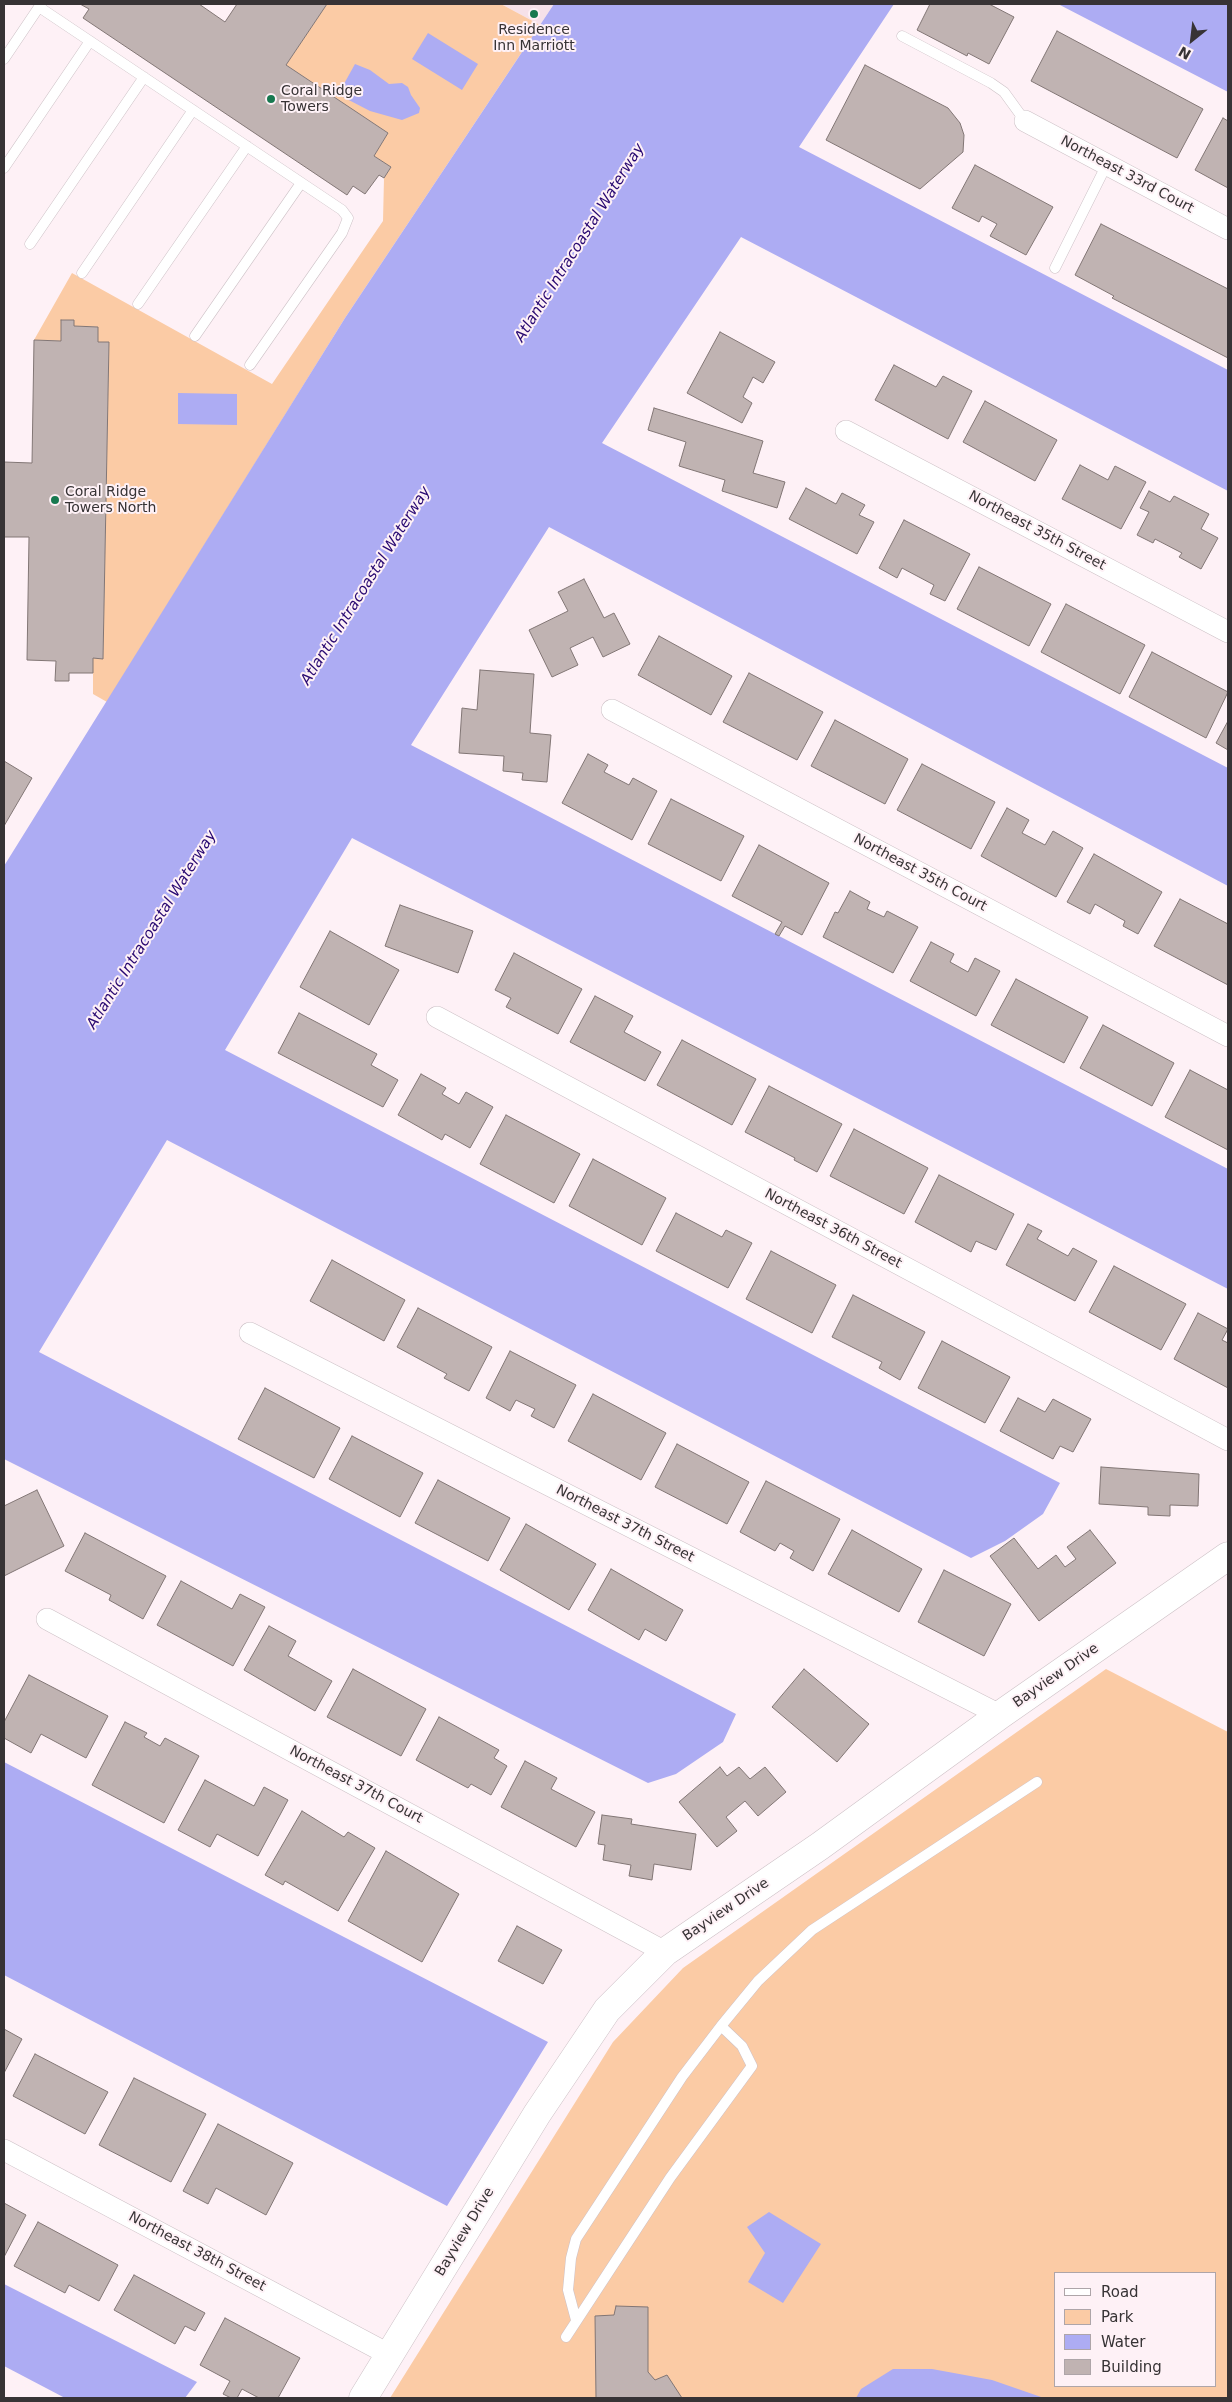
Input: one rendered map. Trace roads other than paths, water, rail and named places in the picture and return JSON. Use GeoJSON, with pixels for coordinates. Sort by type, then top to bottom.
{"type":"FeatureCollection","features":[{"type":"Feature","properties":{"kind":"street","name":"Northeast 33rd Court"},"geometry":{"type":"LineString","coordinates":[[1025,121],[1228,228]]}},
{"type":"Feature","properties":{"kind":"street","name":"Northeast 35th Street"},"geometry":{"type":"LineString","coordinates":[[846,431],[1228,632]]}},
{"type":"Feature","properties":{"kind":"street","name":"Northeast 35th Court"},"geometry":{"type":"LineString","coordinates":[[612,710],[1228,1036]]}},
{"type":"Feature","properties":{"kind":"street","name":"Northeast 36th Street"},"geometry":{"type":"LineString","coordinates":[[437,1017],[1228,1440]]}},
{"type":"Feature","properties":{"kind":"street","name":"Northeast 37th Street"},"geometry":{"type":"LineString","coordinates":[[250,1333],[1000,1715]]}},
{"type":"Feature","properties":{"kind":"street","name":"Bayview Drive"},"geometry":{"type":"LineString","coordinates":[[363,2398],[537,2114],[607,2010],[665,1952],[820,1846],[1000,1715],[1228,1556]]}},
{"type":"Feature","properties":{"kind":"street","name":"Northeast 37th Court"},"geometry":{"type":"LineString","coordinates":[[47,1619],[665,1952]]}},
{"type":"Feature","properties":{"kind":"street","name":"Northeast 38th Street"},"geometry":{"type":"LineString","coordinates":[[4,2150],[390,2355]]}},
{"type":"Feature","properties":{"kind":"lane"},"geometry":{"type":"LineString","coordinates":[[4,59],[40,5],[90,41],[342,210],[348,218],[347,224],[250,365]]}},
{"type":"Feature","properties":{"kind":"lane"},"geometry":{"type":"LineString","coordinates":[[902,36],[991,83],[1004,92],[1025,121]]}},
{"type":"Feature","properties":{"kind":"lane"},"geometry":{"type":"LineString","coordinates":[[4,168],[90,41]]}},
{"type":"Feature","properties":{"kind":"lane"},"geometry":{"type":"LineString","coordinates":[[30,244],[144,77]]}},
{"type":"Feature","properties":{"kind":"lane"},"geometry":{"type":"LineString","coordinates":[[82,273],[193,110]]}},
{"type":"Feature","properties":{"kind":"lane"},"geometry":{"type":"LineString","coordinates":[[138,304],[247,146]]}},
{"type":"Feature","properties":{"kind":"lane"},"geometry":{"type":"LineString","coordinates":[[1055,268],[1107,164]]}},
{"type":"Feature","properties":{"kind":"lane"},"geometry":{"type":"LineString","coordinates":[[195,336],[301,182]]}},
{"type":"Feature","properties":{"kind":"lane"},"geometry":{"type":"LineString","coordinates":[[576,2320],[568,2290],[571,2258],[576,2239],[682,2077],[758,1981],[812,1930],[1037,1782]]}},
{"type":"Feature","properties":{"kind":"lane"},"geometry":{"type":"LineString","coordinates":[[566,2337],[670,2178],[752,2066],[742,2046],[722,2026]]}},
{"type":"Feature","properties":{"kind":"water","name":"Atlantic Intracoastal Waterway"},"geometry":{"type":"Polygon","coordinates":[[[554,4],[894,4],[799,147],[1228,370],[1228,491],[741,237],[602,443],[1228,768],[1228,886],[549,527],[411,745],[1228,1169],[1228,1289],[352,838],[225,1050],[1060,1483],[1043,1514],[1005,1541],[971,1558],[167,1140],[39,1352],[736,1714],[723,1742],[676,1774],[648,1783],[4,1459],[4,866],[345,318],[554,4]]]}},
{"type":"Feature","properties":{"kind":"water"},"geometry":{"type":"Polygon","coordinates":[[[1058,4],[1228,4],[1228,92],[1058,4]]]}},
{"type":"Feature","properties":{"kind":"water"},"geometry":{"type":"Polygon","coordinates":[[[428,33],[478,64],[462,90],[412,59],[428,33]]]}},
{"type":"Feature","properties":{"kind":"water"},"geometry":{"type":"Polygon","coordinates":[[[355,64],[370,70],[389,84],[402,83],[408,87],[420,108],[419,113],[402,120],[370,111],[341,96],[340,91],[355,64]]]}},
{"type":"Feature","properties":{"kind":"water"},"geometry":{"type":"Polygon","coordinates":[[[178,393],[237,394],[237,425],[178,424],[178,393]]]}},
{"type":"Feature","properties":{"kind":"water"},"geometry":{"type":"Polygon","coordinates":[[[4,1762],[548,2042],[447,2206],[4,1975],[4,1762]]]}},
{"type":"Feature","properties":{"kind":"water"},"geometry":{"type":"Polygon","coordinates":[[[769,2212],[821,2244],[783,2303],[748,2282],[765,2253],[747,2227],[769,2212]]]}},
{"type":"Feature","properties":{"kind":"water"},"geometry":{"type":"Polygon","coordinates":[[[4,2284],[197,2382],[185,2398],[65,2398],[4,2366],[4,2284]]]}},
{"type":"Feature","properties":{"kind":"water"},"geometry":{"type":"Polygon","coordinates":[[[893,2369],[932,2369],[992,2380],[1044,2398],[856,2398],[861,2389],[893,2369]]]}},
{"type":"Feature","properties":{"kind":"place","name":"Residence Inn Marriott"},"geometry":{"type":"Point","coordinates":[534,14]}},
{"type":"Feature","properties":{"kind":"place","name":"Coral Ridge Towers"},"geometry":{"type":"Point","coordinates":[271,99]}},
{"type":"Feature","properties":{"kind":"place","name":"Coral Ridge Towers North"},"geometry":{"type":"Point","coordinates":[55,500]}}]}
